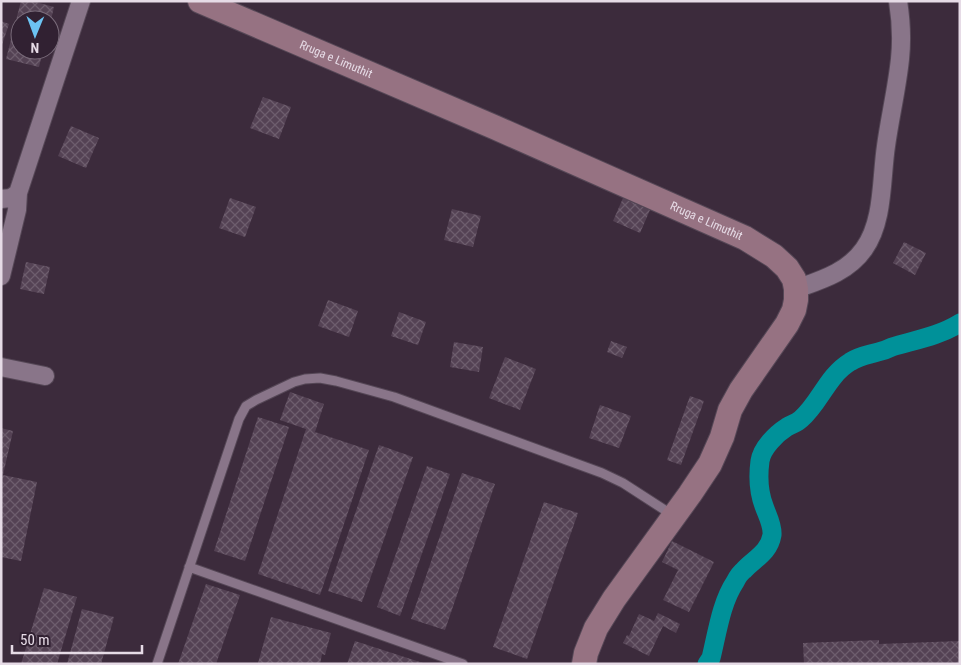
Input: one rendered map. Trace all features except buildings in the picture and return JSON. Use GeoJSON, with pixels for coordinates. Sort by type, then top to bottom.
{"type":"FeatureCollection","features":[{"type":"Feature","properties":{"kind":"street"},"geometry":{"type":"LineString","coordinates":[[1,276],[17,210],[18,193],[81,1]]}},
{"type":"Feature","properties":{"kind":"street","name":"Rruga e Limuthit"},"geometry":{"type":"LineString","coordinates":[[200,1],[494,127],[745,238],[774,256],[786,268],[794,279],[796,290]]}},
{"type":"Feature","properties":{"kind":"street"},"geometry":{"type":"LineString","coordinates":[[584,664],[586,653],[596,628],[614,599],[710,464],[722,437],[730,410],[741,390],[787,324],[794,310],[796,290],[832,275],[849,265],[863,252],[872,238],[878,217],[886,140],[900,58],[898,1]]}},
{"type":"Feature","properties":{"kind":"street"},"geometry":{"type":"LineString","coordinates":[[1,199],[11,198],[18,193]]}},
{"type":"Feature","properties":{"kind":"street"},"geometry":{"type":"LineString","coordinates":[[1,367],[45,376]]}},
{"type":"Feature","properties":{"kind":"lane"},"geometry":{"type":"LineString","coordinates":[[157,664],[246,406],[271,392],[305,378],[336,380],[394,397],[602,473],[623,483],[674,516]]}},
{"type":"Feature","properties":{"kind":"lane"},"geometry":{"type":"LineString","coordinates":[[190,567],[463,664]]}},
{"type":"Feature","properties":{"kind":"waterway"},"geometry":{"type":"LineString","coordinates":[[707,664],[711,658],[720,619],[730,590],[740,574],[768,547],[772,535],[770,520],[762,501],[759,478],[761,456],[767,446],[778,433],[808,413],[829,382],[850,362],[857,358],[935,334],[960,323]]}}]}
